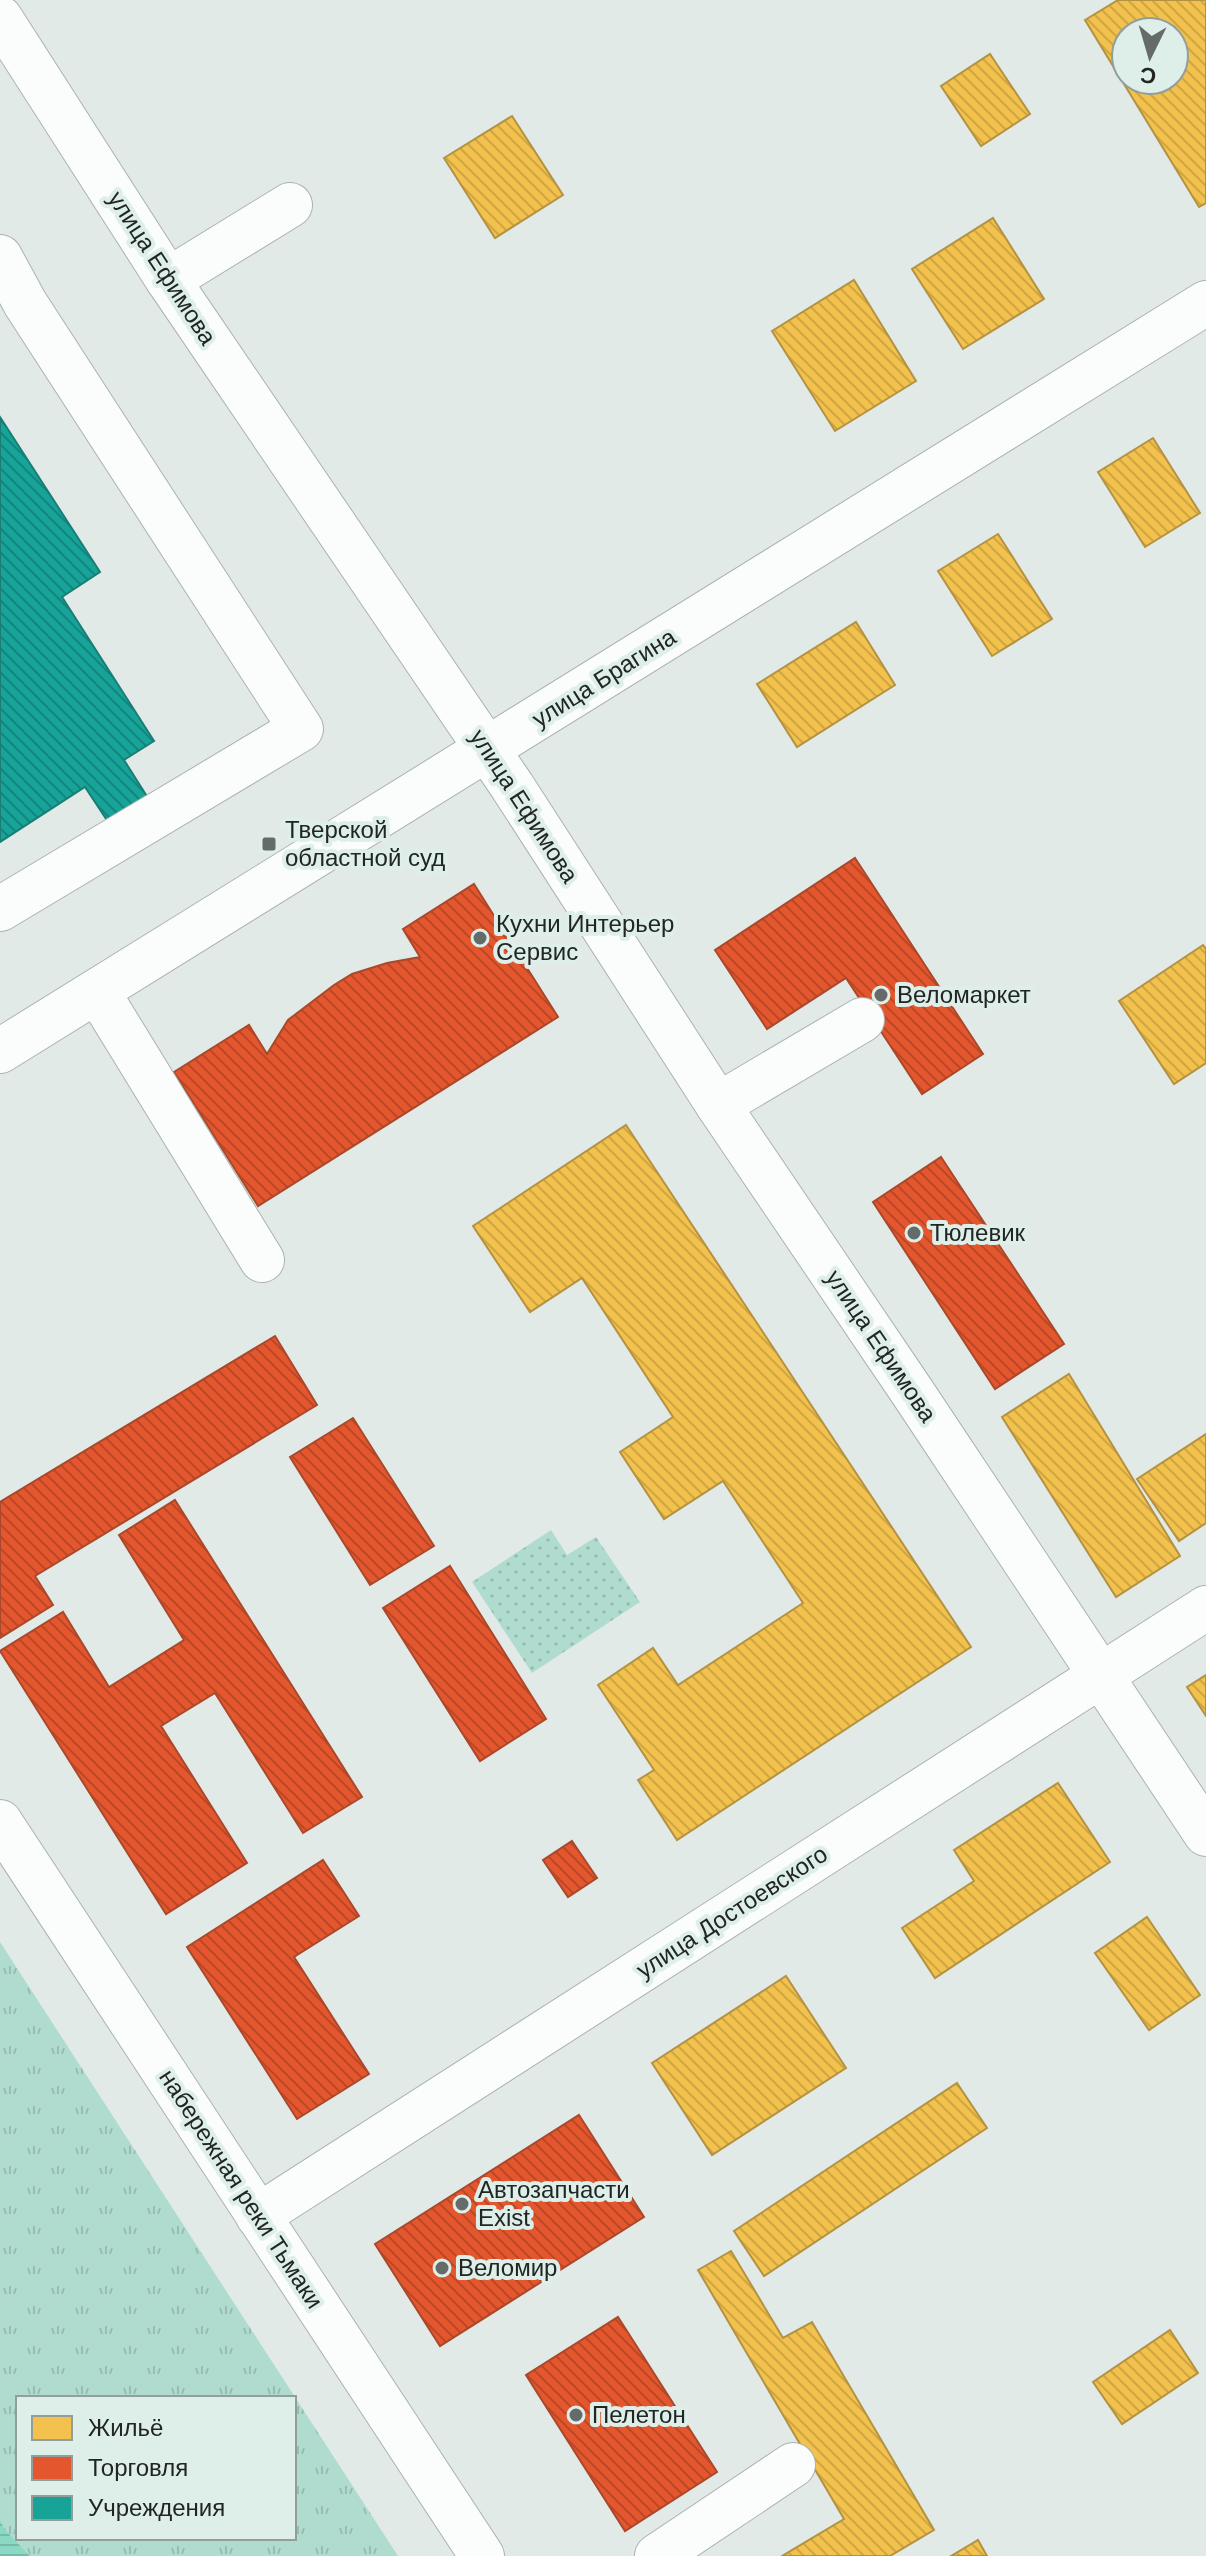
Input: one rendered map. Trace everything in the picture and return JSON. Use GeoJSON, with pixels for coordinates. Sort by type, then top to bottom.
{"type":"FeatureCollection","features":[{"type":"Feature","properties":{"kind":"street","name":"улица Ефимова"},"geometry":{"type":"LineString","coordinates":[[0,18],[168,280],[488,750],[718,1105],[1206,1834]]}},
{"type":"Feature","properties":{"kind":"street"},"geometry":{"type":"LineString","coordinates":[[168,280],[290,205]]}},
{"type":"Feature","properties":{"kind":"street"},"geometry":{"type":"LineString","coordinates":[[0,257],[25,303],[301,729],[0,909]]}},
{"type":"Feature","properties":{"kind":"street","name":"улица Брагина"},"geometry":{"type":"LineString","coordinates":[[0,1051],[1206,303]]}},
{"type":"Feature","properties":{"kind":"street"},"geometry":{"type":"LineString","coordinates":[[97,991],[262,1260]]}},
{"type":"Feature","properties":{"kind":"street"},"geometry":{"type":"LineString","coordinates":[[718,1105],[862,1020]]}},
{"type":"Feature","properties":{"kind":"street","name":"улица Достоевского"},"geometry":{"type":"LineString","coordinates":[[258,2216],[1206,1608]]}},
{"type":"Feature","properties":{"kind":"street","name":"набережная реки Тьмаки"},"geometry":{"type":"LineString","coordinates":[[0,1822],[482,2556]]}},
{"type":"Feature","properties":{"kind":"street"},"geometry":{"type":"LineString","coordinates":[[657,2556],[793,2465]]}},
{"type":"Feature","properties":{"kind":"green space"},"geometry":{"type":"Polygon","coordinates":[[[551,1530],[567,1555],[596,1537],[640,1602],[532,1673],[472,1582],[551,1530]]]}},
{"type":"Feature","properties":{"kind":"green space"},"geometry":{"type":"Polygon","coordinates":[[[0,1942],[294,2396],[16,2396],[16,2540],[296,2540],[296,2399],[398,2556],[30,2556],[3,2529],[0,2520],[0,1942]]]}},
{"type":"Feature","properties":{"kind":"shaded area"},"geometry":{"type":"Polygon","coordinates":[[[0,2520],[4,2529],[30,2556],[0,2556],[0,2520]]]}},
{"type":"Feature","properties":{"kind":"building: Жильё"},"geometry":{"type":"Polygon","coordinates":[[[1118,0],[1206,0],[1206,203],[1199,207],[1131,96],[1190,96],[1190,16],[1110,16],[1110,61],[1085,20],[1118,0]]]}},
{"type":"Feature","properties":{"kind":"building: Жильё"},"geometry":{"type":"Polygon","coordinates":[[[990,54],[1030,114],[981,146],[941,86],[990,54]]]}},
{"type":"Feature","properties":{"kind":"building: Жильё"},"geometry":{"type":"Polygon","coordinates":[[[512,116],[563,195],[495,238],[444,158],[512,116]]]}},
{"type":"Feature","properties":{"kind":"building: Жильё"},"geometry":{"type":"Polygon","coordinates":[[[993,218],[1044,299],[963,349],[912,269],[993,218]]]}},
{"type":"Feature","properties":{"kind":"building: Жильё"},"geometry":{"type":"Polygon","coordinates":[[[854,280],[916,381],[835,431],[772,331],[854,280]]]}},
{"type":"Feature","properties":{"kind":"building: Жильё"},"geometry":{"type":"Polygon","coordinates":[[[1153,438],[1200,513],[1145,547],[1098,472],[1153,438]]]}},
{"type":"Feature","properties":{"kind":"building: Жильё"},"geometry":{"type":"Polygon","coordinates":[[[998,534],[1052,619],[992,656],[938,571],[998,534]]]}},
{"type":"Feature","properties":{"kind":"building: Жильё"},"geometry":{"type":"Polygon","coordinates":[[[856,622],[895,685],[797,747],[757,684],[856,622]]]}},
{"type":"Feature","properties":{"kind":"building: Жильё"},"geometry":{"type":"Polygon","coordinates":[[[1203,945],[1206,949],[1206,1063],[1174,1084],[1119,1001],[1203,945]]]}},
{"type":"Feature","properties":{"kind":"building: Жильё"},"geometry":{"type":"Polygon","coordinates":[[[626,1125],[971,1647],[677,1840],[638,1780],[654,1770],[598,1685],[653,1648],[678,1685],[803,1603],[723,1481],[664,1519],[620,1452],[673,1417],[582,1278],[530,1312],[473,1226],[626,1125]]]}},
{"type":"Feature","properties":{"kind":"building: Жильё"},"geometry":{"type":"Polygon","coordinates":[[[1069,1374],[1180,1556],[1116,1597],[1002,1417],[1069,1374]]]}},
{"type":"Feature","properties":{"kind":"building: Жильё"},"geometry":{"type":"Polygon","coordinates":[[[1206,1434],[1206,1523],[1179,1541],[1137,1479],[1206,1434]]]}},
{"type":"Feature","properties":{"kind":"building: Жильё"},"geometry":{"type":"Polygon","coordinates":[[[1206,1675],[1206,1716],[1187,1687],[1206,1675]]]}},
{"type":"Feature","properties":{"kind":"building: Жильё"},"geometry":{"type":"Polygon","coordinates":[[[1058,1783],[1110,1862],[935,1978],[902,1928],[974,1881],[954,1850],[1058,1783]]]}},
{"type":"Feature","properties":{"kind":"building: Жильё"},"geometry":{"type":"Polygon","coordinates":[[[1147,1917],[1200,1995],[1149,2030],[1095,1953],[1147,1917]]]}},
{"type":"Feature","properties":{"kind":"building: Жильё"},"geometry":{"type":"Polygon","coordinates":[[[786,1976],[846,2068],[712,2155],[652,2063],[786,1976]]]}},
{"type":"Feature","properties":{"kind":"building: Жильё"},"geometry":{"type":"Polygon","coordinates":[[[957,2083],[987,2128],[764,2276],[734,2231],[957,2083]]]}},
{"type":"Feature","properties":{"kind":"building: Жильё"},"geometry":{"type":"Polygon","coordinates":[[[731,2251],[783,2338],[812,2322],[934,2530],[890,2556],[782,2556],[844,2519],[698,2270],[731,2251]]]}},
{"type":"Feature","properties":{"kind":"building: Жильё"},"geometry":{"type":"Polygon","coordinates":[[[1170,2330],[1198,2373],[1122,2424],[1093,2382],[1170,2330]]]}},
{"type":"Feature","properties":{"kind":"building: Жильё"},"geometry":{"type":"Polygon","coordinates":[[[978,2540],[987,2556],[951,2556],[978,2540]]]}},
{"type":"Feature","properties":{"kind":"building: Торговля"},"geometry":{"type":"Polygon","coordinates":[[[855,858],[983,1054],[922,1094],[846,978],[767,1029],[715,950],[855,858]]]}},
{"type":"Feature","properties":{"kind":"building: Торговля"},"geometry":{"type":"Polygon","coordinates":[[[474,884],[558,1017],[258,1206],[174,1072],[249,1025],[267,1054],[288,1020],[334,985],[352,974],[420,957],[403,929],[474,884]]]}},
{"type":"Feature","properties":{"kind":"building: Торговля"},"geometry":{"type":"Polygon","coordinates":[[[941,1157],[1064,1344],[995,1389],[873,1202],[941,1157]]]}},
{"type":"Feature","properties":{"kind":"building: Торговля"},"geometry":{"type":"Polygon","coordinates":[[[275,1336],[317,1405],[35,1576],[53,1605],[0,1638],[0,1502],[275,1336]]]}},
{"type":"Feature","properties":{"kind":"building: Торговля"},"geometry":{"type":"Polygon","coordinates":[[[353,1418],[434,1546],[370,1585],[290,1457],[353,1418]]]}},
{"type":"Feature","properties":{"kind":"building: Торговля"},"geometry":{"type":"Polygon","coordinates":[[[175,1500],[362,1797],[303,1833],[215,1693],[161,1726],[247,1863],[166,1914],[0,1651],[63,1612],[109,1687],[184,1640],[119,1535],[175,1500]]]}},
{"type":"Feature","properties":{"kind":"building: Торговля"},"geometry":{"type":"Polygon","coordinates":[[[450,1566],[546,1719],[480,1761],[383,1608],[450,1566]]]}},
{"type":"Feature","properties":{"kind":"building: Торговля"},"geometry":{"type":"Polygon","coordinates":[[[572,1841],[597,1878],[568,1897],[543,1860],[572,1841]]]}},
{"type":"Feature","properties":{"kind":"building: Торговля"},"geometry":{"type":"Polygon","coordinates":[[[323,1860],[359,1916],[294,1957],[369,2074],[297,2119],[187,1947],[323,1860]]]}},
{"type":"Feature","properties":{"kind":"building: Торговля"},"geometry":{"type":"Polygon","coordinates":[[[579,2115],[644,2217],[440,2346],[375,2244],[579,2115]]]}},
{"type":"Feature","properties":{"kind":"building: Торговля"},"geometry":{"type":"Polygon","coordinates":[[[618,2317],[717,2472],[625,2531],[526,2375],[618,2317]]]}},
{"type":"Feature","properties":{"kind":"building: Учреждения"},"geometry":{"type":"Polygon","coordinates":[[[0,417],[100,572],[62,597],[154,741],[124,760],[153,806],[114,831],[85,787],[0,842],[0,417]]]}},
{"type":"Feature","properties":{"kind":"place","name":"Тверской областной суд"},"geometry":{"type":"Point","coordinates":[269,844]}},
{"type":"Feature","properties":{"kind":"place","name":"Кухни Интерьер Сервис"},"geometry":{"type":"Point","coordinates":[480,938]}},
{"type":"Feature","properties":{"kind":"place","name":"Веломаркет"},"geometry":{"type":"Point","coordinates":[881,995]}},
{"type":"Feature","properties":{"kind":"place","name":"Тюлевик"},"geometry":{"type":"Point","coordinates":[914,1233]}},
{"type":"Feature","properties":{"kind":"place","name":"Автозапчасти Exist"},"geometry":{"type":"Point","coordinates":[462,2204]}},
{"type":"Feature","properties":{"kind":"place","name":"Веломир"},"geometry":{"type":"Point","coordinates":[442,2268]}},
{"type":"Feature","properties":{"kind":"place","name":"Пелетон"},"geometry":{"type":"Point","coordinates":[576,2415]}}]}
